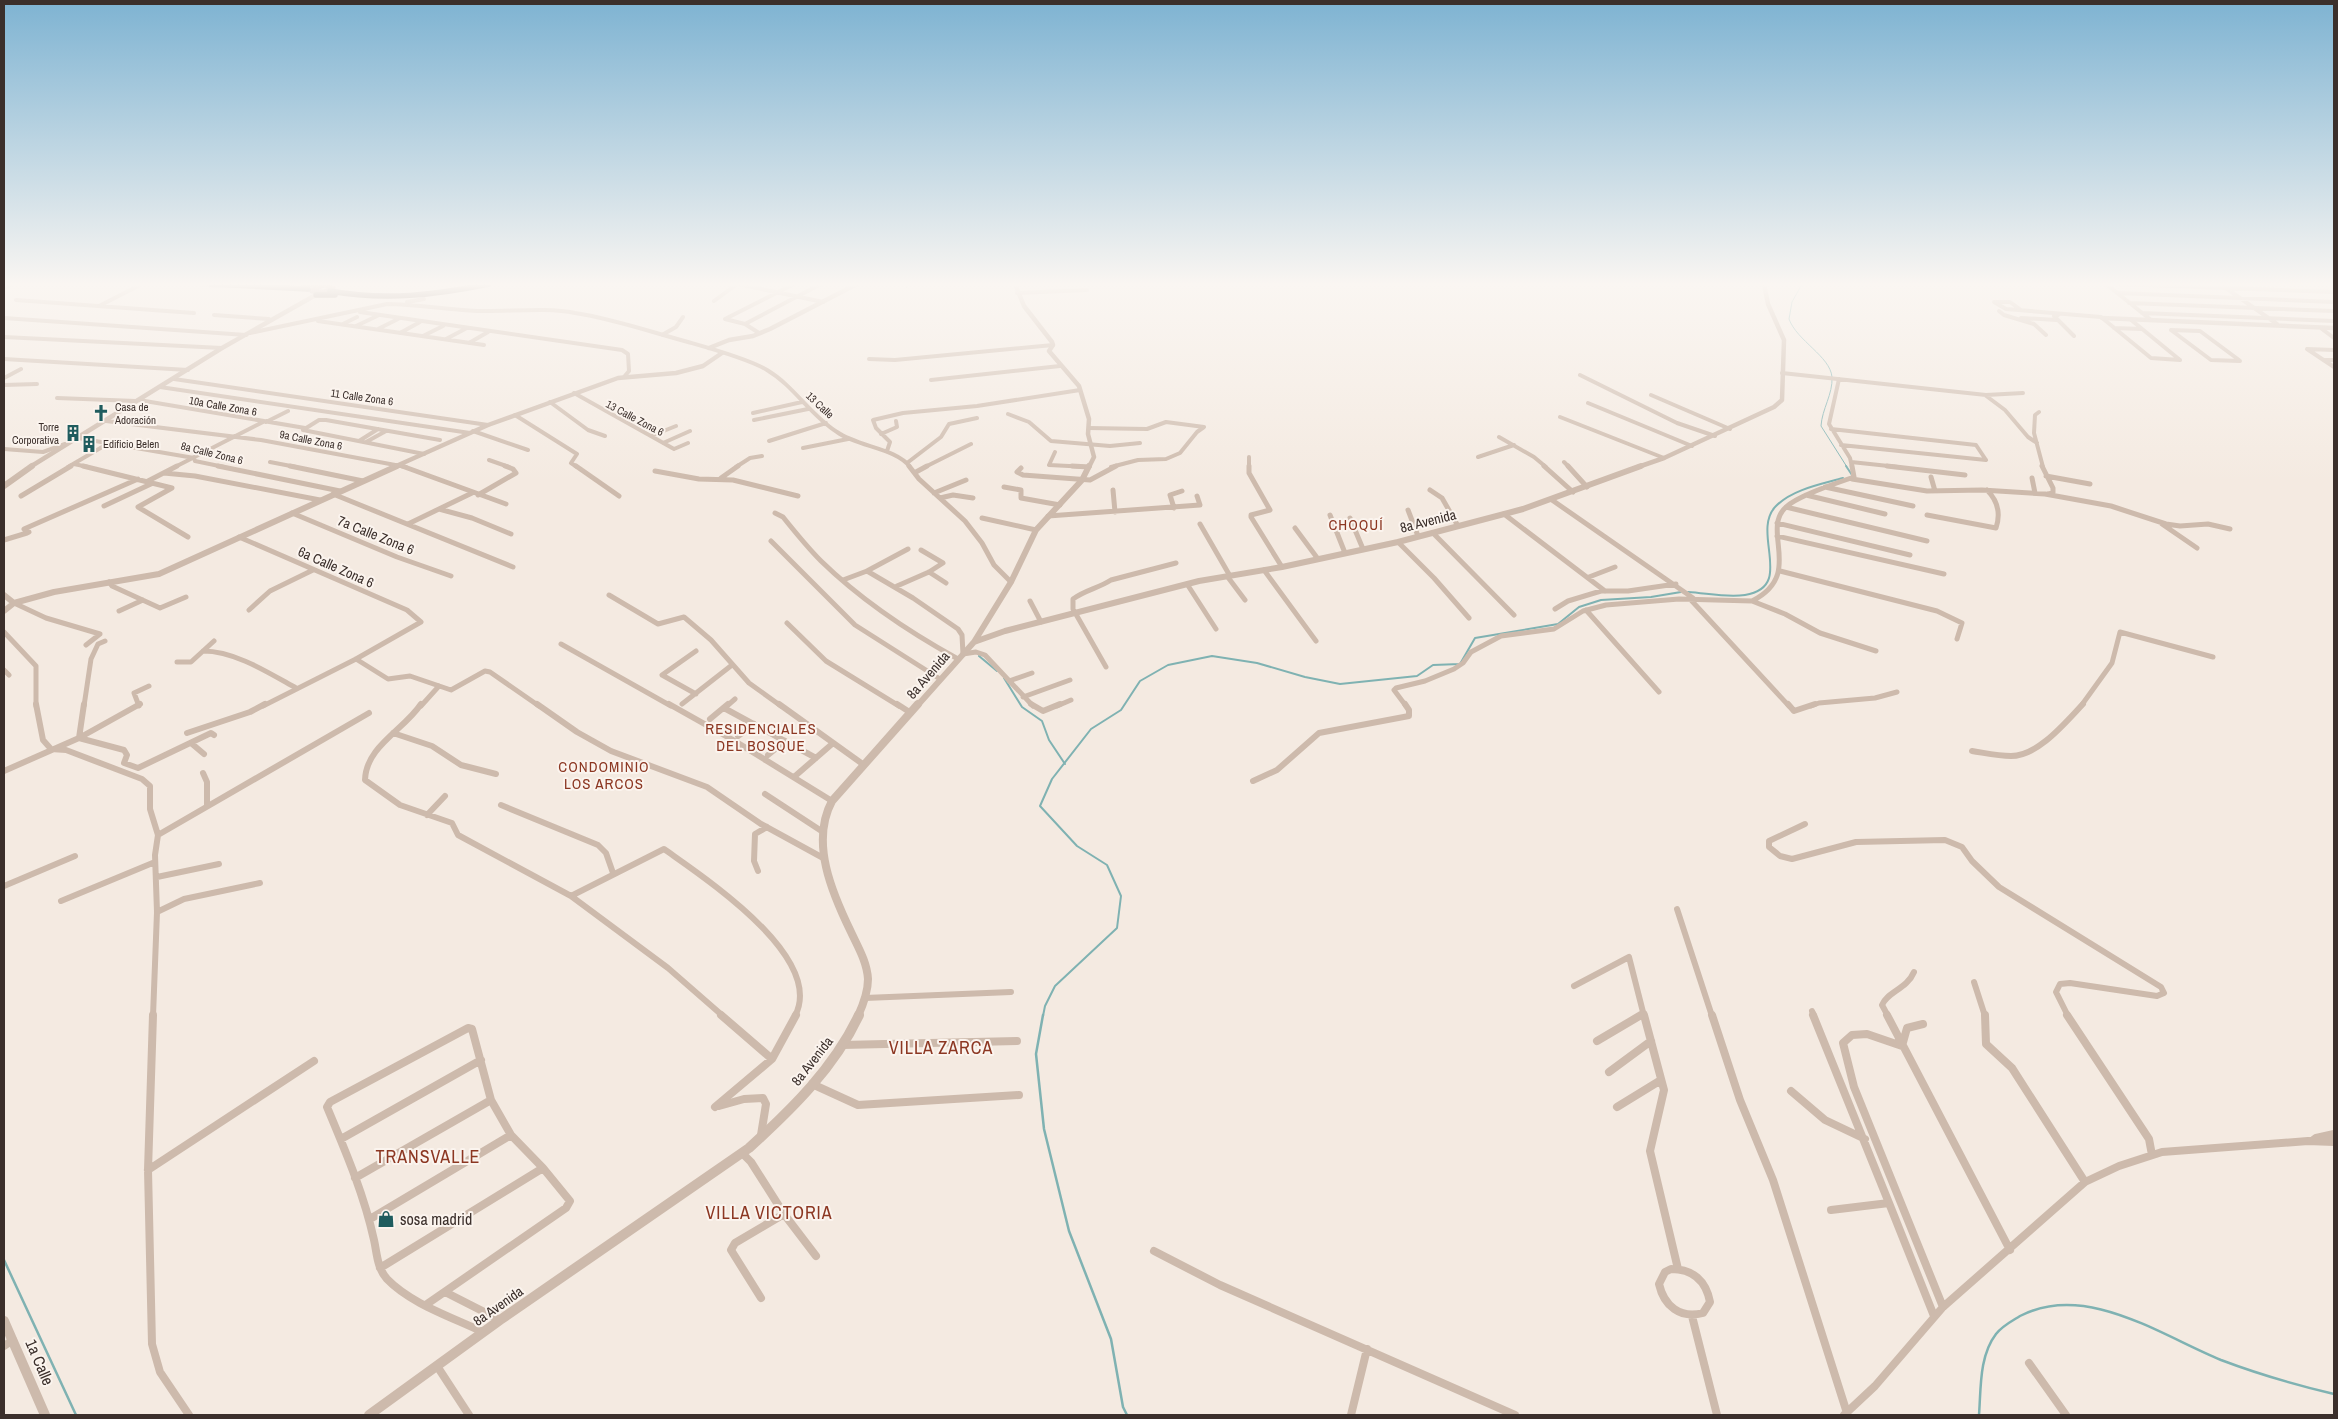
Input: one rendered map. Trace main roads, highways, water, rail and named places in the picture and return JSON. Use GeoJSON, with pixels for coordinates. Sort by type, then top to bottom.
{"type":"FeatureCollection","features":[{"type":"Feature","properties":{"kind":"waterway"},"geometry":{"type":"LineString","coordinates":[[1815,350],[1826,362],[1832,377],[1821,426],[1847,467]]}},
{"type":"Feature","properties":{"kind":"waterway"},"geometry":{"type":"LineString","coordinates":[[1846,466],[1852,475]]}},
{"type":"Feature","properties":{"kind":"waterway"},"geometry":{"type":"LineString","coordinates":[[1688,592],[1738,596],[1760,590],[1768,581],[1770,557],[1767,530],[1769,517],[1776,506],[1799,491],[1843,478]]}},
{"type":"Feature","properties":{"kind":"waterway"},"geometry":{"type":"LineString","coordinates":[[1064,763],[1091,729],[1121,710],[1140,681],[1168,665],[1212,656],[1257,663],[1305,677],[1340,684],[1417,676],[1433,665],[1460,664],[1475,638],[1558,624],[1579,607],[1601,600],[1651,597],[1681,592]]}},
{"type":"Feature","properties":{"kind":"waterway"},"geometry":{"type":"LineString","coordinates":[[979,656],[997,671]]}},
{"type":"Feature","properties":{"kind":"waterway"},"geometry":{"type":"LineString","coordinates":[[1004,678],[1022,707],[1042,721],[1049,740],[1064,763]]}},
{"type":"Feature","properties":{"kind":"waterway"},"geometry":{"type":"LineString","coordinates":[[1043,1016],[1045,1006],[1055,986],[1117,928],[1121,896],[1107,865],[1077,846],[1040,806],[1052,779],[1064,763]]}},
{"type":"Feature","properties":{"kind":"waterway"},"geometry":{"type":"LineString","coordinates":[[1043,1015],[1036,1054],[1044,1129],[1069,1231],[1111,1339],[1123,1407],[1127,1415]]}},
{"type":"Feature","properties":{"kind":"waterway"},"geometry":{"type":"LineString","coordinates":[[4,1260],[76,1415]]}},
{"type":"Feature","properties":{"kind":"waterway"},"geometry":{"type":"LineString","coordinates":[[1979,1415],[1986,1352],[1996,1334],[2004,1326],[2020,1316],[2045,1307],[2071,1305],[2097,1308],[2122,1316],[2221,1360],[2277,1379],[2334,1394]]}},
{"type":"Feature","properties":{"kind":"place","name":"Casa de Adoración"},"geometry":{"type":"Point","coordinates":[101,413]}},
{"type":"Feature","properties":{"kind":"place","name":"Torre Corporativa"},"geometry":{"type":"Point","coordinates":[73,433]}},
{"type":"Feature","properties":{"kind":"place","name":"Edificio Belen"},"geometry":{"type":"Point","coordinates":[89,444]}},
{"type":"Feature","properties":{"kind":"place","name":"sosa madrid"},"geometry":{"type":"Point","coordinates":[386,1219]}},
{"type":"Feature","properties":{"kind":"district","name":"CHOQUÍ"},"geometry":{"type":"Point","coordinates":[1356,524]}},
{"type":"Feature","properties":{"kind":"district","name":"RESIDENCIALES DEL BOSQUE"},"geometry":{"type":"Point","coordinates":[761,736]}},
{"type":"Feature","properties":{"kind":"district","name":"CONDOMINIO LOS ARCOS"},"geometry":{"type":"Point","coordinates":[604,774]}},
{"type":"Feature","properties":{"kind":"district","name":"VILLA ZARCA"},"geometry":{"type":"Point","coordinates":[941,1047]}},
{"type":"Feature","properties":{"kind":"district","name":"TRANSVALLE"},"geometry":{"type":"Point","coordinates":[428,1156]}},
{"type":"Feature","properties":{"kind":"district","name":"VILLA VICTORIA"},"geometry":{"type":"Point","coordinates":[769,1212]}}]}
